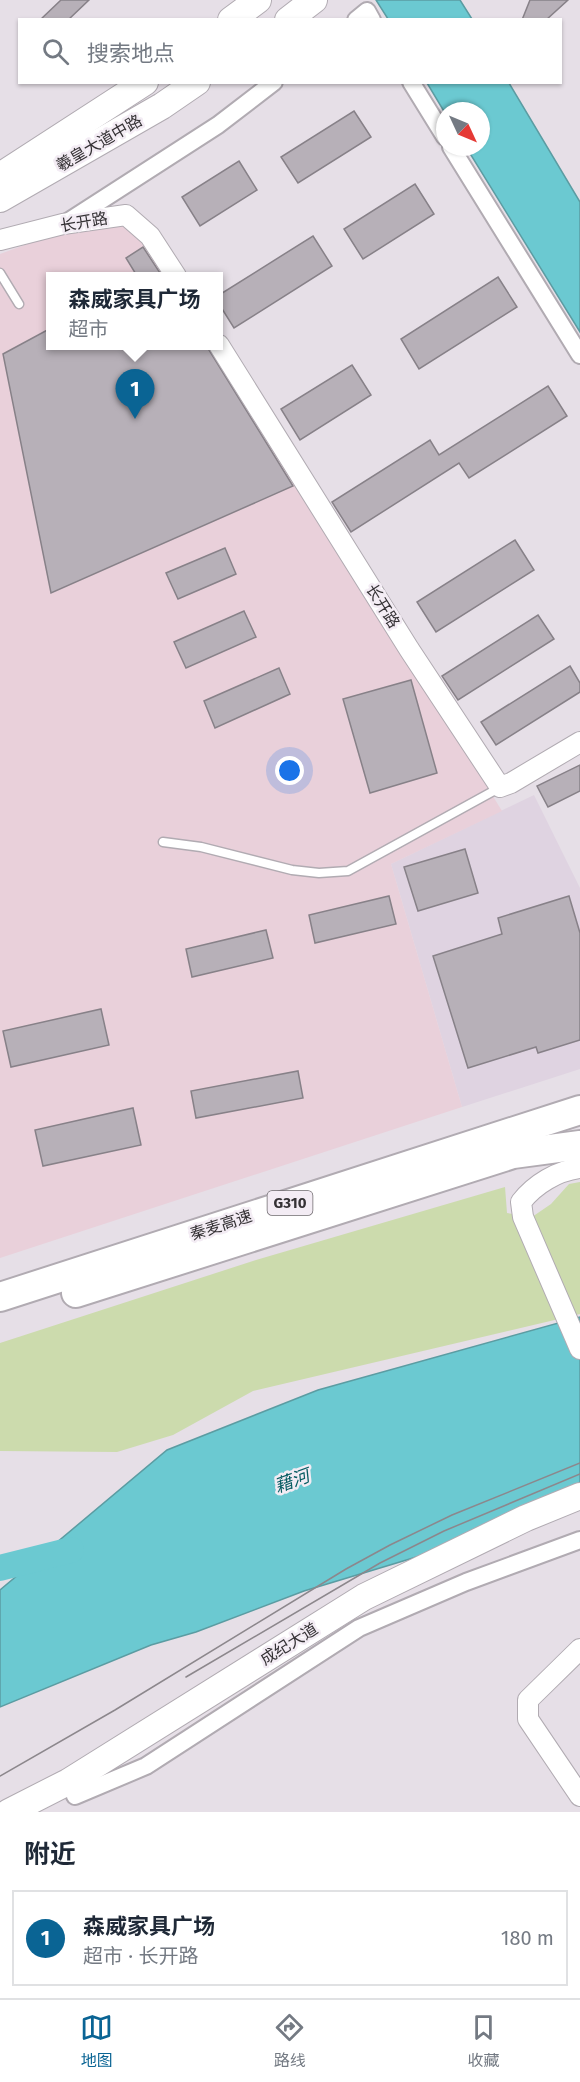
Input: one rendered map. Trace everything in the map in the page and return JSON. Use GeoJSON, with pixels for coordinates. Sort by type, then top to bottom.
{"type":"FeatureCollection","features":[{"type":"Feature","properties":{"kind":"highway","name":"秦麦高速"},"geometry":{"type":"LineString","coordinates":[[0,1297],[580,1110]]}},
{"type":"Feature","properties":{"kind":"highway","name":"秦麦高速"},"geometry":{"type":"LineString","coordinates":[[0,1317],[513,1154],[580,1145]]}},
{"type":"Feature","properties":{"kind":"main road"},"geometry":{"type":"LineString","coordinates":[[234,18],[258,0]]}},
{"type":"Feature","properties":{"kind":"main road"},"geometry":{"type":"LineString","coordinates":[[291,18],[314,0]]}},
{"type":"Feature","properties":{"kind":"main road","name":"羲皇大道中路"},"geometry":{"type":"LineString","coordinates":[[0,176],[142,84]]}},
{"type":"Feature","properties":{"kind":"main road","name":"羲皇大道中路"},"geometry":{"type":"LineString","coordinates":[[0,199],[162,106],[194,84]]}},
{"type":"Feature","properties":{"kind":"main road","name":"成纪大道"},"geometry":{"type":"LineString","coordinates":[[44,1812],[75,1796],[172,1725],[364,1596],[526,1518],[580,1496]]}},
{"type":"Feature","properties":{"kind":"main road","name":"成纪大道"},"geometry":{"type":"LineString","coordinates":[[9,1812],[172,1725],[372,1606],[580,1513]]}},
{"type":"Feature","properties":{"kind":"street"},"geometry":{"type":"LineString","coordinates":[[358,18],[367,11],[371,18]]}},
{"type":"Feature","properties":{"kind":"street"},"geometry":{"type":"LineString","coordinates":[[63,224],[218,125],[271,84]]}},
{"type":"Feature","properties":{"kind":"street"},"geometry":{"type":"LineString","coordinates":[[412,84],[436,122]]}},
{"type":"Feature","properties":{"kind":"street"},"geometry":{"type":"LineString","coordinates":[[457,156],[580,355]]}},
{"type":"Feature","properties":{"kind":"street","name":"长开路"},"geometry":{"type":"LineString","coordinates":[[0,240],[63,224],[126,215],[150,236],[173,272]]}},
{"type":"Feature","properties":{"kind":"street","name":"长开路"},"geometry":{"type":"LineString","coordinates":[[222,350],[409,648],[500,787]]}},
{"type":"Feature","properties":{"kind":"street"},"geometry":{"type":"LineString","coordinates":[[500,787],[511,783],[580,742]]}},
{"type":"Feature","properties":{"kind":"street"},"geometry":{"type":"LineString","coordinates":[[580,1168],[567,1170],[531,1188],[521,1202],[523,1217],[580,1349]]}},
{"type":"Feature","properties":{"kind":"street"},"geometry":{"type":"LineString","coordinates":[[75,1796],[146,1766],[359,1628],[466,1582],[580,1540]]}},
{"type":"Feature","properties":{"kind":"street"},"geometry":{"type":"LineString","coordinates":[[580,1649],[528,1700],[528,1719],[580,1796]]}},
{"type":"Feature","properties":{"kind":"lane"},"geometry":{"type":"LineString","coordinates":[[0,273],[19,304]]}},
{"type":"Feature","properties":{"kind":"lane"},"geometry":{"type":"LineString","coordinates":[[163,842],[201,848],[292,870],[319,873],[348,871],[500,787]]}},
{"type":"Feature","properties":{"kind":"shaded area"},"geometry":{"type":"Polygon","coordinates":[[[132,206],[173,272],[46,272],[46,350],[219,350],[502,811],[391,864],[462,1107],[0,1258],[0,254],[132,206]]]}},
{"type":"Feature","properties":{"kind":"shaded area"},"geometry":{"type":"Polygon","coordinates":[[[534,795],[580,888],[580,1069],[462,1107],[391,864],[534,795]]]}},
{"type":"Feature","properties":{"kind":"green space"},"geometry":{"type":"Polygon","coordinates":[[[580,1182],[580,1314],[253,1391],[173,1435],[117,1452],[0,1451],[0,1343],[256,1260],[505,1187],[507,1213],[532,1217],[551,1204],[569,1184],[580,1182]]]}},
{"type":"Feature","properties":{"kind":"water"},"geometry":{"type":"Polygon","coordinates":[[[376,0],[460,0],[471,18],[387,18],[376,0]]]}},
{"type":"Feature","properties":{"kind":"water"},"geometry":{"type":"Polygon","coordinates":[[[428,84],[510,84],[580,202],[580,332],[472,156],[490,156],[490,102],[438,102],[428,84]]]}},
{"type":"Feature","properties":{"kind":"water"},"geometry":{"type":"Polygon","coordinates":[[[580,1317],[580,1496],[456,1545],[304,1591],[196,1632],[151,1645],[0,1707],[0,1590],[167,1450],[318,1390],[580,1317]]]}},
{"type":"Feature","properties":{"kind":"building"},"geometry":{"type":"Polygon","coordinates":[[[61,0],[89,0],[70,18],[42,18],[61,0]]]}},
{"type":"Feature","properties":{"kind":"building"},"geometry":{"type":"Polygon","coordinates":[[[530,0],[568,0],[548,18],[523,18],[530,0]]]}},
{"type":"Feature","properties":{"kind":"building"},"geometry":{"type":"Polygon","coordinates":[[[354,111],[371,137],[298,183],[281,157],[354,111]]]}},
{"type":"Feature","properties":{"kind":"building"},"geometry":{"type":"Polygon","coordinates":[[[239,161],[257,190],[200,226],[182,197],[239,161]]]}},
{"type":"Feature","properties":{"kind":"building"},"geometry":{"type":"Polygon","coordinates":[[[415,184],[434,214],[363,259],[344,229],[415,184]]]}},
{"type":"Feature","properties":{"kind":"building"},"geometry":{"type":"Polygon","coordinates":[[[313,236],[332,266],[234,328],[223,310],[223,292],[313,236]]]}},
{"type":"Feature","properties":{"kind":"building"},"geometry":{"type":"Polygon","coordinates":[[[143,247],[159,272],[135,272],[126,258],[143,247]]]}},
{"type":"Feature","properties":{"kind":"building"},"geometry":{"type":"Polygon","coordinates":[[[498,277],[517,307],[419,369],[401,339],[498,277]]]}},
{"type":"Feature","properties":{"kind":"building"},"geometry":{"type":"Polygon","coordinates":[[[46,331],[46,350],[209,350],[293,486],[51,593],[3,354],[46,331]]]}},
{"type":"Feature","properties":{"kind":"building"},"geometry":{"type":"Polygon","coordinates":[[[352,365],[371,395],[300,440],[281,409],[352,365]]]}},
{"type":"Feature","properties":{"kind":"building"},"geometry":{"type":"Polygon","coordinates":[[[548,386],[567,416],[469,478],[459,463],[351,532],[332,502],[430,440],[439,455],[548,386]]]}},
{"type":"Feature","properties":{"kind":"building"},"geometry":{"type":"Polygon","coordinates":[[[515,540],[534,570],[436,632],[417,602],[515,540]]]}},
{"type":"Feature","properties":{"kind":"building"},"geometry":{"type":"Polygon","coordinates":[[[225,548],[236,574],[178,599],[166,573],[225,548]]]}},
{"type":"Feature","properties":{"kind":"building"},"geometry":{"type":"Polygon","coordinates":[[[244,611],[256,637],[186,668],[174,642],[244,611]]]}},
{"type":"Feature","properties":{"kind":"building"},"geometry":{"type":"Polygon","coordinates":[[[538,615],[554,639],[458,700],[442,676],[538,615]]]}},
{"type":"Feature","properties":{"kind":"building"},"geometry":{"type":"Polygon","coordinates":[[[570,666],[580,683],[580,692],[496,745],[481,722],[570,666]]]}},
{"type":"Feature","properties":{"kind":"building"},"geometry":{"type":"Polygon","coordinates":[[[279,668],[290,694],[215,728],[204,701],[279,668]]]}},
{"type":"Feature","properties":{"kind":"building"},"geometry":{"type":"Polygon","coordinates":[[[411,680],[437,773],[370,793],[343,699],[411,680]]]}},
{"type":"Feature","properties":{"kind":"building"},"geometry":{"type":"Polygon","coordinates":[[[580,765],[580,791],[548,807],[537,786],[580,765]]]}},
{"type":"Feature","properties":{"kind":"building"},"geometry":{"type":"Polygon","coordinates":[[[465,849],[478,893],[418,911],[404,867],[465,849]]]}},
{"type":"Feature","properties":{"kind":"building"},"geometry":{"type":"Polygon","coordinates":[[[389,896],[396,924],[315,943],[309,915],[389,896]]]}},
{"type":"Feature","properties":{"kind":"building"},"geometry":{"type":"Polygon","coordinates":[[[569,896],[580,933],[580,1040],[538,1053],[536,1047],[468,1068],[433,956],[502,934],[498,918],[569,896]]]}},
{"type":"Feature","properties":{"kind":"building"},"geometry":{"type":"Polygon","coordinates":[[[266,930],[273,958],[192,977],[186,949],[266,930]]]}},
{"type":"Feature","properties":{"kind":"building"},"geometry":{"type":"Polygon","coordinates":[[[101,1009],[109,1045],[11,1067],[3,1031],[101,1009]]]}},
{"type":"Feature","properties":{"kind":"building"},"geometry":{"type":"Polygon","coordinates":[[[298,1071],[303,1098],[196,1118],[191,1091],[298,1071]]]}},
{"type":"Feature","properties":{"kind":"building"},"geometry":{"type":"Polygon","coordinates":[[[133,1108],[141,1145],[43,1166],[35,1130],[133,1108]]]}},
{"type":"Feature","properties":{"kind":"waterway","name":"藉河"},"geometry":{"type":"LineString","coordinates":[[0,1568],[71,1550]]}},
{"type":"Feature","properties":{"kind":"tram line"},"geometry":{"type":"LineString","coordinates":[[0,1776],[115,1710],[346,1569],[390,1545],[452,1515],[580,1463]]}},
{"type":"Feature","properties":{"kind":"tram line"},"geometry":{"type":"LineString","coordinates":[[186,1677],[380,1563],[444,1531],[580,1474]]}},
{"type":"Feature","properties":{"kind":"place","name":"森威家具广场"},"geometry":{"type":"Point","coordinates":[135,419]}}]}
